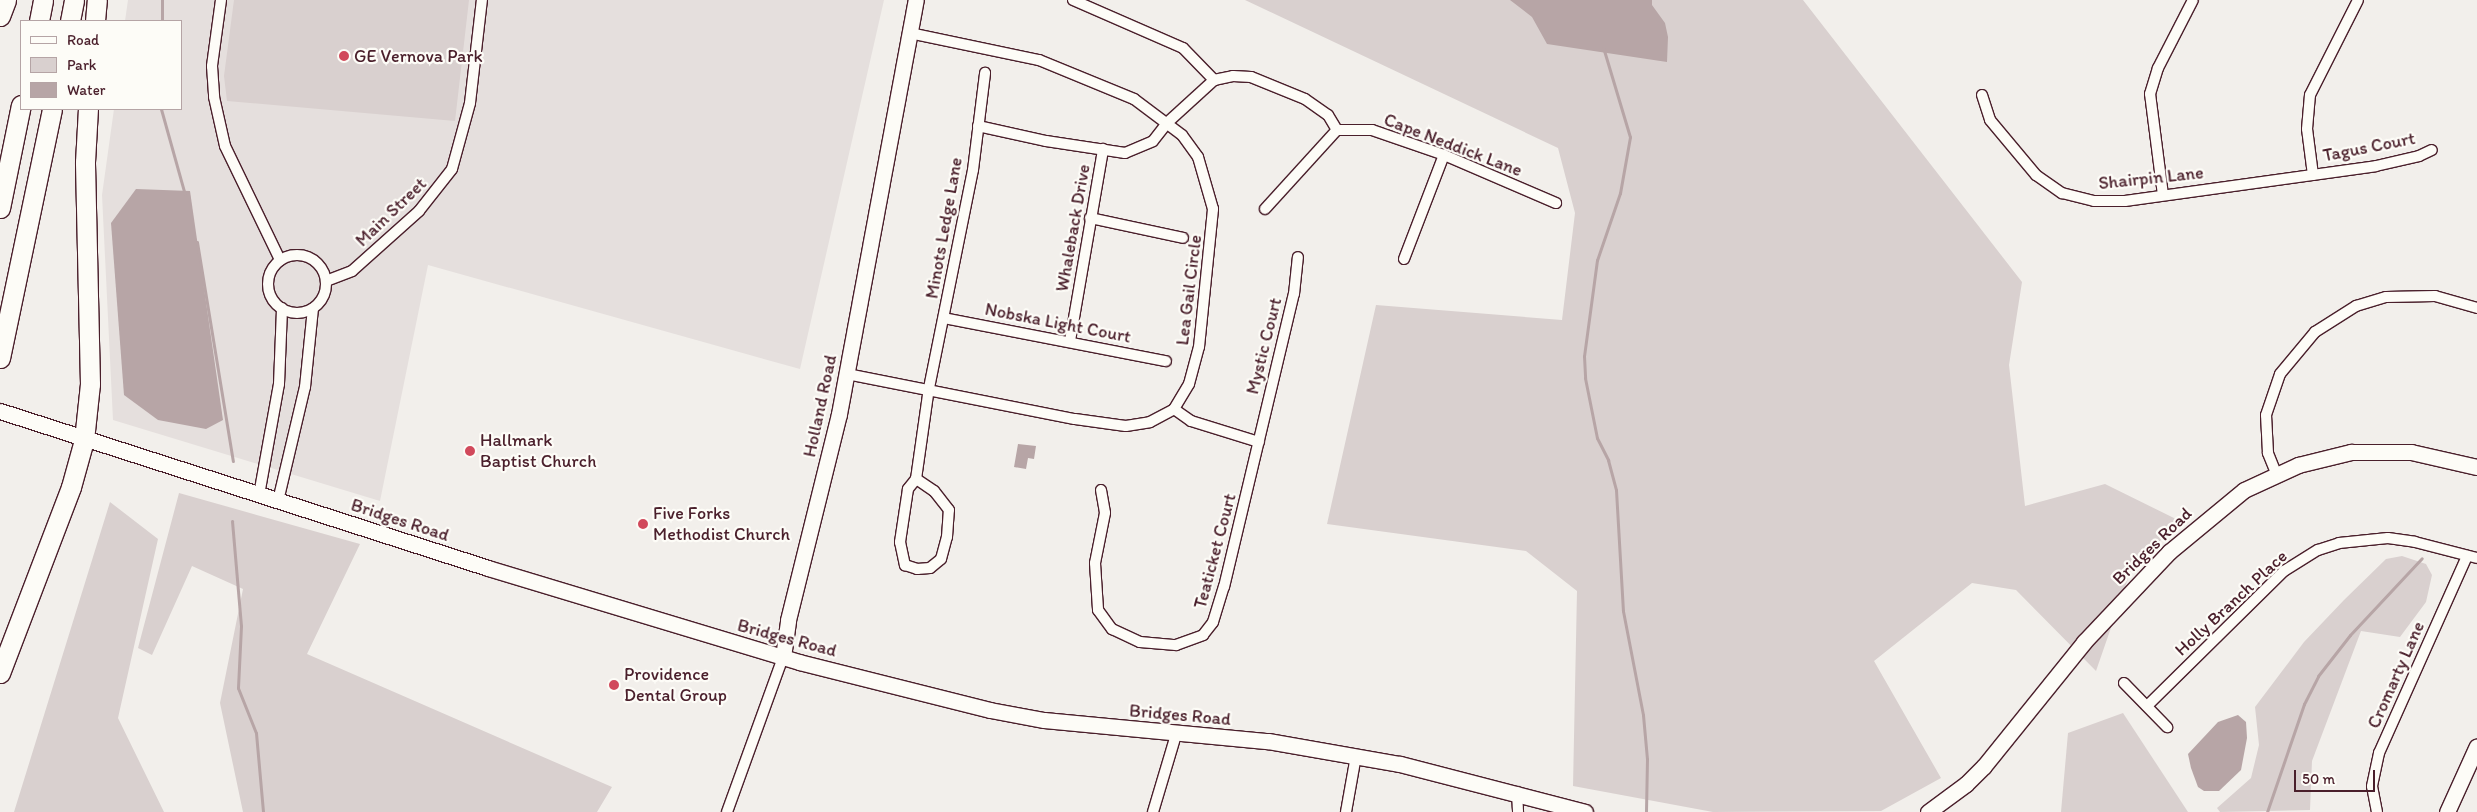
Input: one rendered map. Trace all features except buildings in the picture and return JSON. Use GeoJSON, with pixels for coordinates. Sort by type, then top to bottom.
{"type":"FeatureCollection","features":[{"type":"Feature","properties":{"kind":"highway"},"geometry":{"type":"LineString","coordinates":[[0,16],[6,0]]}},
{"type":"Feature","properties":{"kind":"highway"},"geometry":{"type":"LineString","coordinates":[[39,20],[43,0]]}},
{"type":"Feature","properties":{"kind":"highway"},"geometry":{"type":"LineString","coordinates":[[70,20],[74,0]]}},
{"type":"Feature","properties":{"kind":"highway"},"geometry":{"type":"LineString","coordinates":[[95,20],[97,0]]}},
{"type":"Feature","properties":{"kind":"highway"},"geometry":{"type":"LineString","coordinates":[[0,208],[20,110]]}},
{"type":"Feature","properties":{"kind":"highway"},"geometry":{"type":"LineString","coordinates":[[0,358],[52,110]]}},
{"type":"Feature","properties":{"kind":"highway"},"geometry":{"type":"LineString","coordinates":[[0,673],[71,487],[84,440],[90,384],[85,162],[88,110]]}},
{"type":"Feature","properties":{"kind":"main road","name":"Holland Road"},"geometry":{"type":"LineString","coordinates":[[783,657],[788,620],[846,374],[916,0]]}},
{"type":"Feature","properties":{"kind":"main road","name":"Bridges Road"},"geometry":{"type":"LineString","coordinates":[[0,411],[84,440],[278,501],[783,657],[990,710],[1044,720],[1268,742],[1356,756],[1517,792],[1585,812]]}},
{"type":"Feature","properties":{"kind":"main road","name":"Bridges Road"},"geometry":{"type":"LineString","coordinates":[[1928,812],[1959,790],[1984,766],[2084,642],[2169,552],[2244,490],[2276,473],[2321,458],[2378,450],[2419,453],[2477,467]]}},
{"type":"Feature","properties":{"kind":"main road"},"geometry":{"type":"LineString","coordinates":[[2447,812],[2477,746]]}},
{"type":"Feature","properties":{"kind":"street"},"geometry":{"type":"LineString","coordinates":[[221,0],[212,66],[214,97],[223,138],[280,260]]}},
{"type":"Feature","properties":{"kind":"street","name":"Main Street"},"geometry":{"type":"LineString","coordinates":[[326,281],[352,271],[413,217],[435,196],[452,169],[470,103],[482,0]]}},
{"type":"Feature","properties":{"kind":"street"},"geometry":{"type":"LineString","coordinates":[[1072,0],[1183,48],[1214,80]]}},
{"type":"Feature","properties":{"kind":"street"},"geometry":{"type":"LineString","coordinates":[[2163,195],[2150,94],[2158,68],[2193,0]]}},
{"type":"Feature","properties":{"kind":"street"},"geometry":{"type":"LineString","coordinates":[[2313,175],[2307,129],[2310,94],[2358,0]]}},
{"type":"Feature","properties":{"kind":"street","name":"Lea Gail Circle"},"geometry":{"type":"LineString","coordinates":[[846,374],[856,378],[929,388],[1107,424],[1150,422],[1174,409],[1190,384],[1199,347],[1213,209],[1198,157],[1168,122],[1134,99],[1039,60],[910,33]]}},
{"type":"Feature","properties":{"kind":"street","name":"Minots Ledge Lane"},"geometry":{"type":"LineString","coordinates":[[916,479],[934,491],[949,510],[941,560],[930,568],[918,569],[905,565],[900,542],[908,489],[916,479],[929,388],[944,318],[978,126],[985,74]]}},
{"type":"Feature","properties":{"kind":"street"},"geometry":{"type":"LineString","coordinates":[[978,126],[1125,153],[1153,141],[1168,122],[1214,80],[1250,77],[1305,99],[1328,116],[1337,130],[1265,209]]}},
{"type":"Feature","properties":{"kind":"street","name":"Shairpin Lane"},"geometry":{"type":"LineString","coordinates":[[1982,95],[1987,113],[2031,170],[2052,188],[2073,197],[2094,201],[2163,195],[2313,175]]}},
{"type":"Feature","properties":{"kind":"street","name":"Cape Neddick Lane"},"geometry":{"type":"LineString","coordinates":[[1337,130],[1372,130],[1444,155],[1556,203]]}},
{"type":"Feature","properties":{"kind":"street","name":"Whaleback Drive"},"geometry":{"type":"LineString","coordinates":[[1070,341],[1103,149]]}},
{"type":"Feature","properties":{"kind":"street","name":"Tagus Court"},"geometry":{"type":"LineString","coordinates":[[2313,175],[2399,162],[2432,150]]}},
{"type":"Feature","properties":{"kind":"street"},"geometry":{"type":"LineString","coordinates":[[1404,259],[1444,155]]}},
{"type":"Feature","properties":{"kind":"street"},"geometry":{"type":"LineString","coordinates":[[1090,218],[1183,238]]}},
{"type":"Feature","properties":{"kind":"street"},"geometry":{"type":"LineString","coordinates":[[278,501],[305,387],[313,308],[325,293],[326,281],[322,268],[306,256],[293,255],[280,260],[272,269],[268,281],[273,299],[282,308],[294,312],[313,308]]}},
{"type":"Feature","properties":{"kind":"street","name":"Mystic Court"},"geometry":{"type":"LineString","coordinates":[[1259,442],[1294,294],[1298,258]]}},
{"type":"Feature","properties":{"kind":"street"},"geometry":{"type":"LineString","coordinates":[[2276,473],[2268,453],[2266,415],[2280,374],[2315,332],[2356,306],[2386,297],[2435,296],[2477,308]]}},
{"type":"Feature","properties":{"kind":"street"},"geometry":{"type":"LineString","coordinates":[[259,495],[279,384],[282,308]]}},
{"type":"Feature","properties":{"kind":"street","name":"Nobska Light Court"},"geometry":{"type":"LineString","coordinates":[[944,318],[1166,361]]}},
{"type":"Feature","properties":{"kind":"street"},"geometry":{"type":"LineString","coordinates":[[1174,409],[1191,421],[1215,430],[1259,442]]}},
{"type":"Feature","properties":{"kind":"street","name":"Teaticket Court"},"geometry":{"type":"LineString","coordinates":[[1101,490],[1105,513],[1095,564],[1098,610],[1112,629],[1140,642],[1176,645],[1203,635],[1213,622],[1259,442]]}},
{"type":"Feature","properties":{"kind":"street","name":"Holly Branch Place"},"geometry":{"type":"LineString","coordinates":[[2147,706],[2284,571],[2318,550],[2340,543],[2388,538],[2472,557]]}},
{"type":"Feature","properties":{"kind":"street","name":"Cromarty Lane"},"geometry":{"type":"LineString","coordinates":[[2377,812],[2372,786],[2379,753],[2472,557]]}},
{"type":"Feature","properties":{"kind":"street","name":"Holland Road"},"geometry":{"type":"LineString","coordinates":[[727,812],[783,657]]}},
{"type":"Feature","properties":{"kind":"street"},"geometry":{"type":"LineString","coordinates":[[2124,683],[2167,727]]}},
{"type":"Feature","properties":{"kind":"street"},"geometry":{"type":"LineString","coordinates":[[1153,812],[1176,734]]}},
{"type":"Feature","properties":{"kind":"street"},"geometry":{"type":"LineString","coordinates":[[1346,812],[1356,756]]}},
{"type":"Feature","properties":{"kind":"street"},"geometry":{"type":"LineString","coordinates":[[1517,792],[1518,812]]}},
{"type":"Feature","properties":{"kind":"shaded area"},"geometry":{"type":"Polygon","coordinates":[[[128,0],[884,0],[800,369],[428,265],[380,501],[113,420],[102,195],[114,110],[182,110],[182,20],[125,20],[128,0]]]}},
{"type":"Feature","properties":{"kind":"green space","name":"GE Vernova Park"},"geometry":{"type":"Polygon","coordinates":[[[234,0],[469,0],[455,121],[227,101],[224,76],[234,0]]]}},
{"type":"Feature","properties":{"kind":"green space"},"geometry":{"type":"Polygon","coordinates":[[[1245,0],[1803,0],[2022,282],[2009,365],[2025,506],[2105,484],[2180,521],[2131,570],[2096,671],[2016,590],[1972,583],[1874,661],[1941,778],[1881,811],[1713,812],[1573,786],[1577,591],[1526,551],[1327,524],[1376,305],[1562,320],[1575,213],[1558,148],[1245,0]]]}},
{"type":"Feature","properties":{"kind":"green space"},"geometry":{"type":"Polygon","coordinates":[[[179,493],[360,544],[307,654],[612,787],[597,812],[243,812],[220,703],[243,589],[192,566],[152,655],[138,648],[179,493]]]}},
{"type":"Feature","properties":{"kind":"green space"},"geometry":{"type":"Polygon","coordinates":[[[110,502],[158,539],[118,718],[164,812],[14,812],[110,502]]]}},
{"type":"Feature","properties":{"kind":"green space"},"geometry":{"type":"Polygon","coordinates":[[[2402,556],[2426,564],[2432,575],[2426,602],[2400,637],[2361,631],[2312,761],[2310,810],[2220,812],[2217,808],[2251,778],[2259,745],[2255,707],[2304,642],[2344,600],[2386,559],[2402,556]]]}},
{"type":"Feature","properties":{"kind":"green space"},"geometry":{"type":"Polygon","coordinates":[[[2123,713],[2188,812],[2061,812],[2068,733],[2123,713]]]}},
{"type":"Feature","properties":{"kind":"water"},"geometry":{"type":"Polygon","coordinates":[[[1510,0],[1652,0],[1652,5],[1665,23],[1668,37],[1667,62],[1547,44],[1532,17],[1510,0]]]}},
{"type":"Feature","properties":{"kind":"water"},"geometry":{"type":"Polygon","coordinates":[[[136,189],[190,191],[223,420],[206,429],[158,420],[124,395],[111,223],[136,189]]]}},
{"type":"Feature","properties":{"kind":"water"},"geometry":{"type":"Polygon","coordinates":[[[1018,444],[1036,446],[1034,459],[1028,458],[1026,469],[1014,467],[1018,444]]]}},
{"type":"Feature","properties":{"kind":"water"},"geometry":{"type":"Polygon","coordinates":[[[2238,715],[2246,722],[2247,738],[2241,770],[2219,791],[2204,791],[2198,787],[2188,754],[2218,722],[2238,715]]]}},
{"type":"Feature","properties":{"kind":"waterway"},"geometry":{"type":"LineString","coordinates":[[162,0],[162,20]]}},
{"type":"Feature","properties":{"kind":"waterway"},"geometry":{"type":"LineString","coordinates":[[1603,47],[1630,137],[1620,193],[1597,260],[1584,356],[1585,378],[1597,438],[1608,460],[1616,490],[1623,611],[1643,715],[1647,759],[1646,811]]}},
{"type":"Feature","properties":{"kind":"waterway"},"geometry":{"type":"LineString","coordinates":[[161,110],[185,195]]}},
{"type":"Feature","properties":{"kind":"waterway"},"geometry":{"type":"LineString","coordinates":[[197,242],[233,461]]}},
{"type":"Feature","properties":{"kind":"waterway"},"geometry":{"type":"LineString","coordinates":[[232,521],[241,626],[238,688],[256,733],[263,812]]}},
{"type":"Feature","properties":{"kind":"waterway"},"geometry":{"type":"LineString","coordinates":[[2267,812],[2304,704],[2318,676],[2350,635],[2422,558]]}},
{"type":"Feature","properties":{"kind":"place","name":"GE Vernova Park"},"geometry":{"type":"Point","coordinates":[344,56]}},
{"type":"Feature","properties":{"kind":"place","name":"Hallmark Baptist Church"},"geometry":{"type":"Point","coordinates":[470,451]}},
{"type":"Feature","properties":{"kind":"place","name":"Five Forks Methodist Church"},"geometry":{"type":"Point","coordinates":[643,524]}},
{"type":"Feature","properties":{"kind":"place","name":"Providence Dental Group"},"geometry":{"type":"Point","coordinates":[614,685]}}]}
